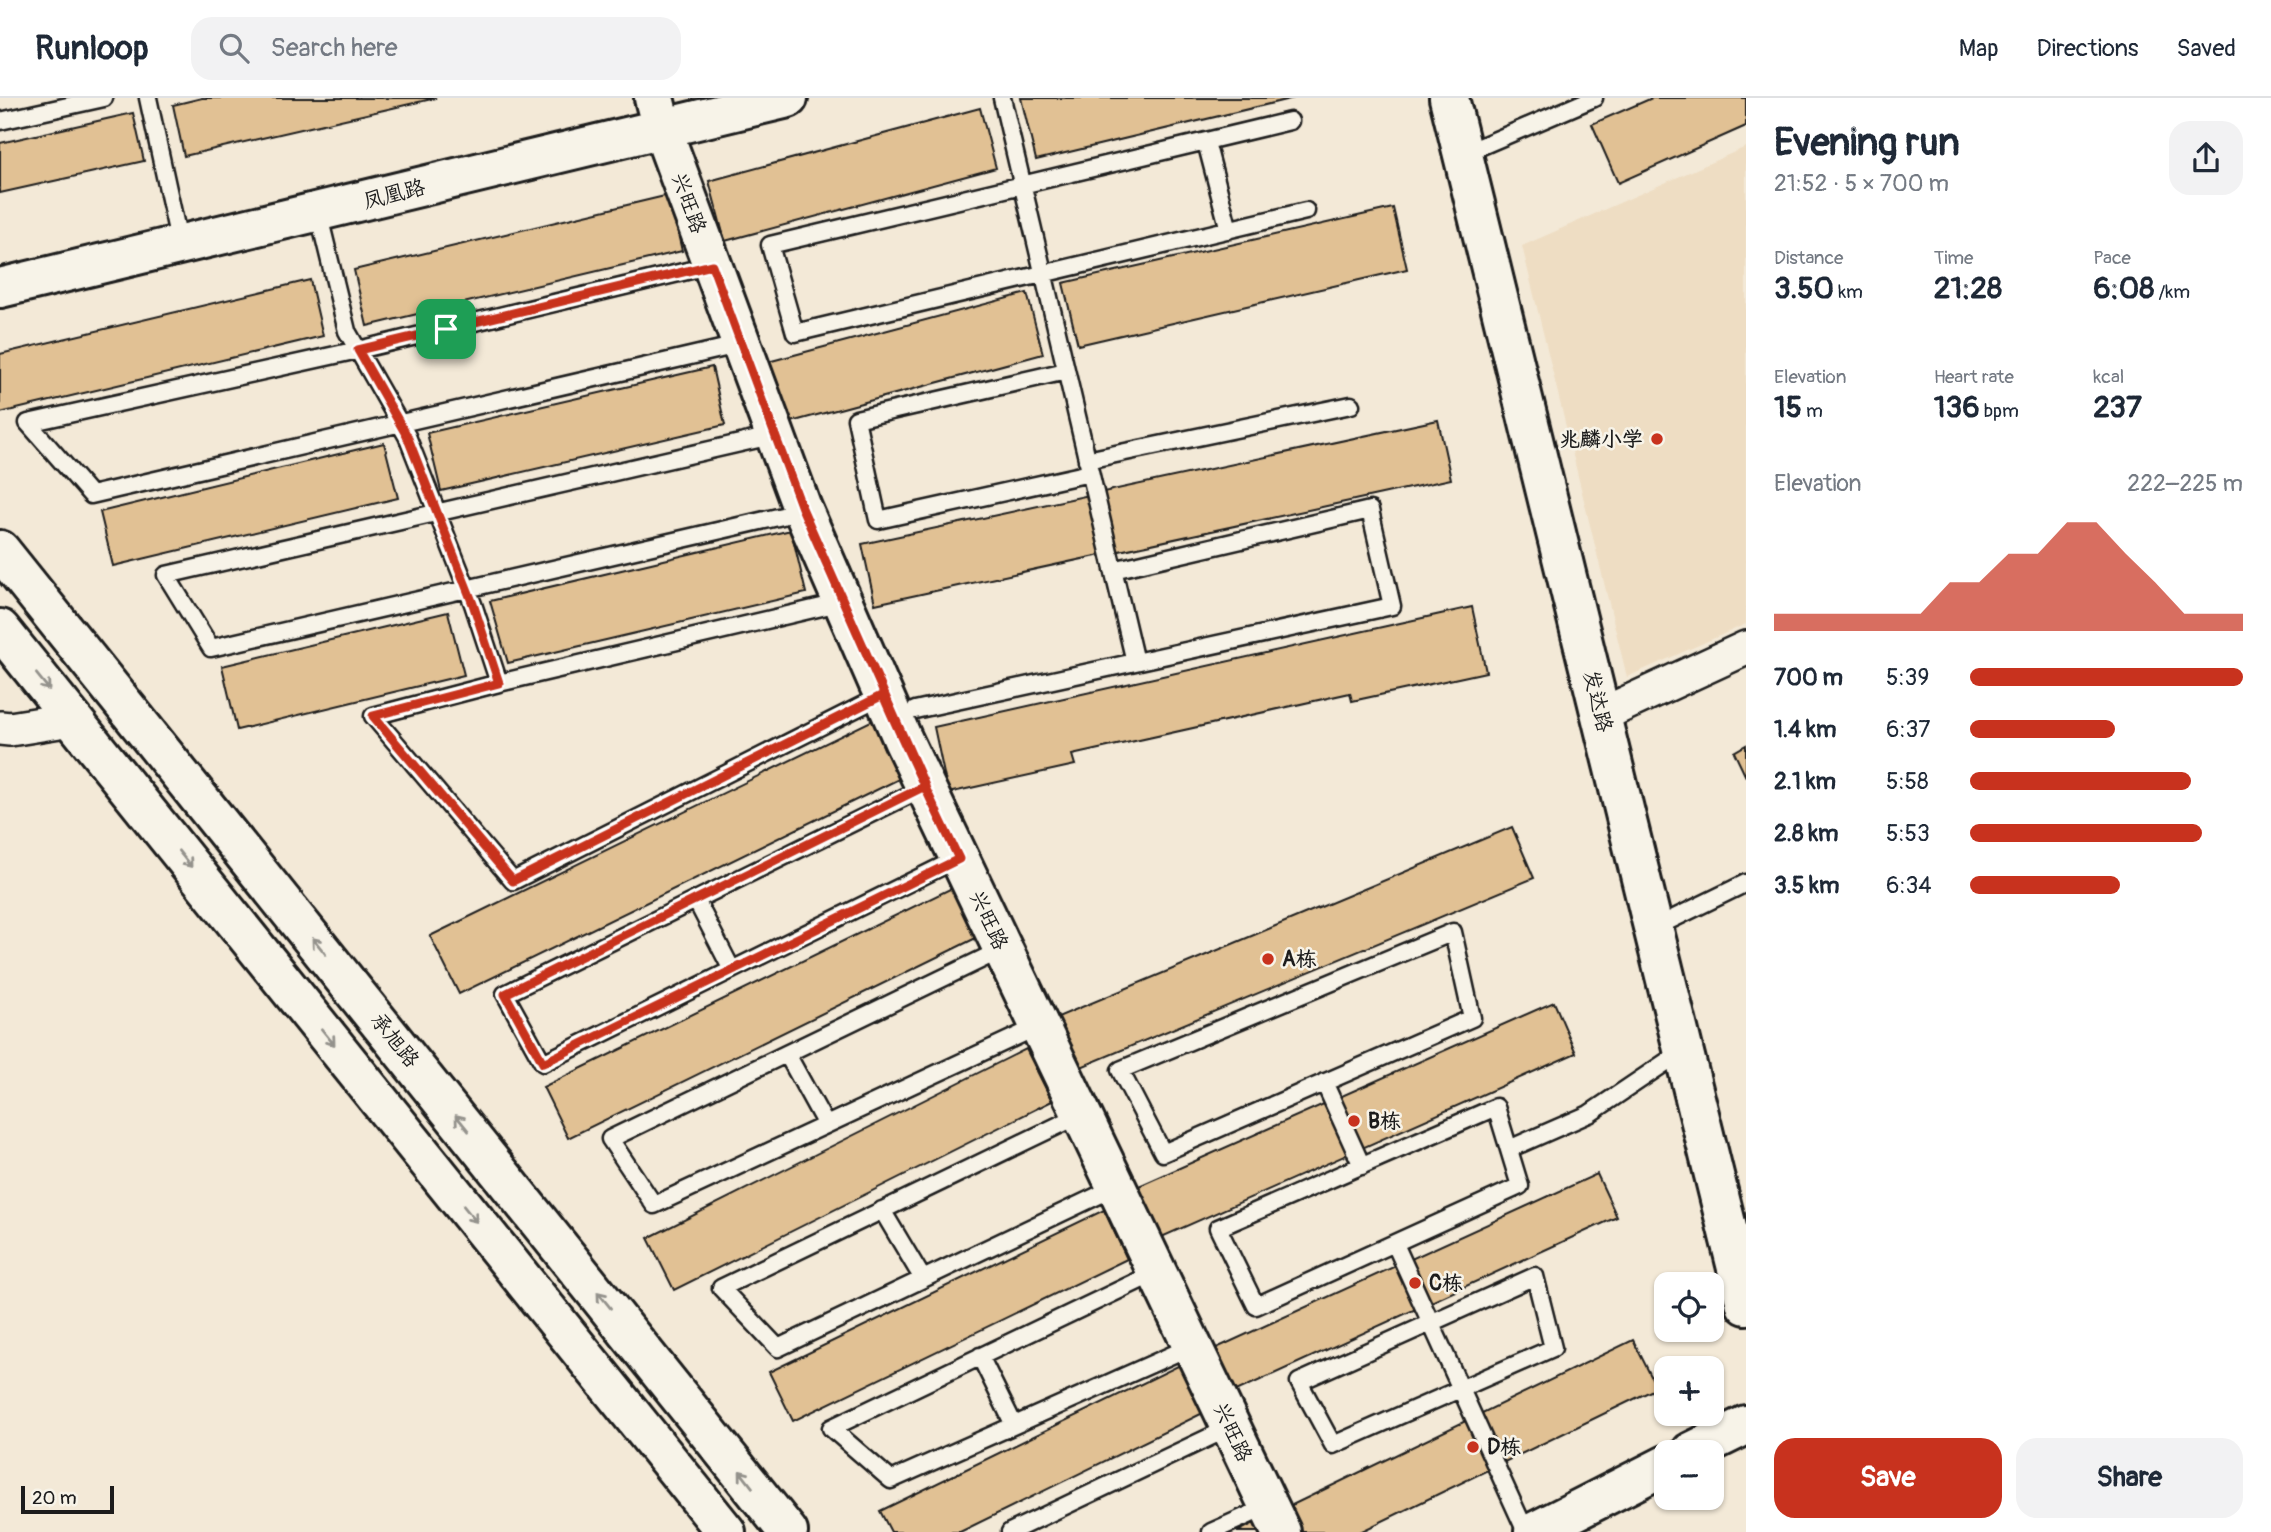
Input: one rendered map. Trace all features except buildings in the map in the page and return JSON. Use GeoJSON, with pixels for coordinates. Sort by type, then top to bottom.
{"type":"FeatureCollection","features":[{"type":"Feature","properties":{"kind":"street","name":"凤凰路"},"geometry":{"type":"LineString","coordinates":[[0,289],[318,212],[658,114],[788,98]]}},
{"type":"Feature","properties":{"kind":"street","name":"发达路"},"geometry":{"type":"LineString","coordinates":[[1449,98],[1746,1305]]}},
{"type":"Feature","properties":{"kind":"street","name":"兴旺路"},"geometry":{"type":"LineString","coordinates":[[658,114],[775,435],[843,602],[899,703],[925,786],[1275,1519]]}},
{"type":"Feature","properties":{"kind":"street","name":"承旭路"},"geometry":{"type":"LineString","coordinates":[[0,550],[788,1532]]}},
{"type":"Feature","properties":{"kind":"street"},"geometry":{"type":"LineString","coordinates":[[0,629],[726,1532]]}},
{"type":"Feature","properties":{"kind":"street"},"geometry":{"type":"LineString","coordinates":[[1601,715],[1746,648]]}},
{"type":"Feature","properties":{"kind":"street"},"geometry":{"type":"LineString","coordinates":[[0,728],[10,729],[72,719]]}},
{"type":"Feature","properties":{"kind":"street"},"geometry":{"type":"LineString","coordinates":[[1715,1440],[1746,1425]]}},
{"type":"Feature","properties":{"kind":"street"},"geometry":{"type":"LineString","coordinates":[[1534,1532],[1654,1471]]}},
{"type":"Feature","properties":{"kind":"lane"},"geometry":{"type":"LineString","coordinates":[[0,121],[104,98]]}},
{"type":"Feature","properties":{"kind":"lane"},"geometry":{"type":"LineString","coordinates":[[148,98],[180,245]]}},
{"type":"Feature","properties":{"kind":"lane"},"geometry":{"type":"LineString","coordinates":[[1002,98],[1135,662]]}},
{"type":"Feature","properties":{"kind":"lane"},"geometry":{"type":"LineString","coordinates":[[1463,154],[1594,98]]}},
{"type":"Feature","properties":{"kind":"lane"},"geometry":{"type":"LineString","coordinates":[[1290,121],[771,245],[795,333],[1306,211]]}},
{"type":"Feature","properties":{"kind":"lane"},"geometry":{"type":"LineString","coordinates":[[1206,142],[1229,230]]}},
{"type":"Feature","properties":{"kind":"lane"},"geometry":{"type":"LineString","coordinates":[[318,212],[347,331],[400,425],[467,588],[499,683]]}},
{"type":"Feature","properties":{"kind":"lane"},"geometry":{"type":"LineString","coordinates":[[712,265],[358,350],[28,423],[91,495],[742,344]]}},
{"type":"Feature","properties":{"kind":"lane"},"geometry":{"type":"LineString","coordinates":[[1066,371],[856,419],[878,520],[1089,466],[1351,405]]}},
{"type":"Feature","properties":{"kind":"lane"},"geometry":{"type":"LineString","coordinates":[[775,435],[166,575],[211,648],[804,511]]}},
{"type":"Feature","properties":{"kind":"lane"},"geometry":{"type":"LineString","coordinates":[[843,602],[499,683],[373,716],[513,881],[899,703],[1135,662],[1392,606],[1370,510],[1113,570]]}},
{"type":"Feature","properties":{"kind":"lane"},"geometry":{"type":"LineString","coordinates":[[925,786],[505,994],[543,1063],[959,859]]}},
{"type":"Feature","properties":{"kind":"lane"},"geometry":{"type":"LineString","coordinates":[[1653,928],[1746,883]]}},
{"type":"Feature","properties":{"kind":"lane"},"geometry":{"type":"LineString","coordinates":[[696,900],[732,970]]}},
{"type":"Feature","properties":{"kind":"lane"},"geometry":{"type":"LineString","coordinates":[[1453,932],[1472,1018],[1324,1082],[1163,1153],[1120,1070],[1453,932]]}},
{"type":"Feature","properties":{"kind":"lane"},"geometry":{"type":"LineString","coordinates":[[1003,949],[610,1139],[654,1205],[1039,1026]]}},
{"type":"Feature","properties":{"kind":"lane"},"geometry":{"type":"LineString","coordinates":[[1509,1149],[1589,1114],[1684,1050]]}},
{"type":"Feature","properties":{"kind":"lane"},"geometry":{"type":"LineString","coordinates":[[786,1054],[826,1125]]}},
{"type":"Feature","properties":{"kind":"lane"},"geometry":{"type":"LineString","coordinates":[[1324,1082],[1362,1166]]}},
{"type":"Feature","properties":{"kind":"lane"},"geometry":{"type":"LineString","coordinates":[[1496,1107],[1509,1149],[1520,1186],[1256,1306],[1218,1228],[1496,1107]]}},
{"type":"Feature","properties":{"kind":"lane"},"geometry":{"type":"LineString","coordinates":[[1082,1114],[721,1288],[778,1348],[1116,1187]]}},
{"type":"Feature","properties":{"kind":"lane"},"geometry":{"type":"LineString","coordinates":[[882,1210],[923,1279]]}},
{"type":"Feature","properties":{"kind":"lane"},"geometry":{"type":"LineString","coordinates":[[1395,1244],[1526,1532]]}},
{"type":"Feature","properties":{"kind":"lane"},"geometry":{"type":"LineString","coordinates":[[1157,1272],[831,1428],[891,1480],[1192,1346]]}},
{"type":"Feature","properties":{"kind":"lane"},"geometry":{"type":"LineString","coordinates":[[1535,1276],[1553,1348],[1460,1388],[1334,1446],[1299,1382],[1535,1276]]}},
{"type":"Feature","properties":{"kind":"lane"},"geometry":{"type":"LineString","coordinates":[[980,1356],[1014,1425]]}},
{"type":"Feature","properties":{"kind":"lane"},"geometry":{"type":"LineString","coordinates":[[1010,1532],[1231,1427]]}},
{"type":"Feature","properties":{"kind":"lane"},"geometry":{"type":"LineString","coordinates":[[1211,1532],[1275,1519]]}},
{"type":"Feature","properties":{"kind":"shaded area","name":"兆麟小学"},"geometry":{"type":"Polygon","coordinates":[[[1746,147],[1746,624],[1627,677],[1522,246],[1746,147]]]}},
{"type":"Feature","properties":{"kind":"place","name":"兆麟小学"},"geometry":{"type":"Point","coordinates":[1657,439]}},
{"type":"Feature","properties":{"kind":"place","name":"A栋"},"geometry":{"type":"Point","coordinates":[1268,959]}},
{"type":"Feature","properties":{"kind":"place","name":"B栋"},"geometry":{"type":"Point","coordinates":[1354,1121]}},
{"type":"Feature","properties":{"kind":"place","name":"C栋"},"geometry":{"type":"Point","coordinates":[1415,1283]}},
{"type":"Feature","properties":{"kind":"place","name":"D栋"},"geometry":{"type":"Point","coordinates":[1473,1447]}},
{"type":"Feature","properties":{"kind":"route"},"geometry":{"type":"LineString","coordinates":[[446,329],[358,350],[407,436],[473,604],[499,683],[373,716],[513,881],[883,695],[903,740],[959,859],[543,1063],[505,994],[925,786],[802,508],[712,265],[446,329]]}}]}
